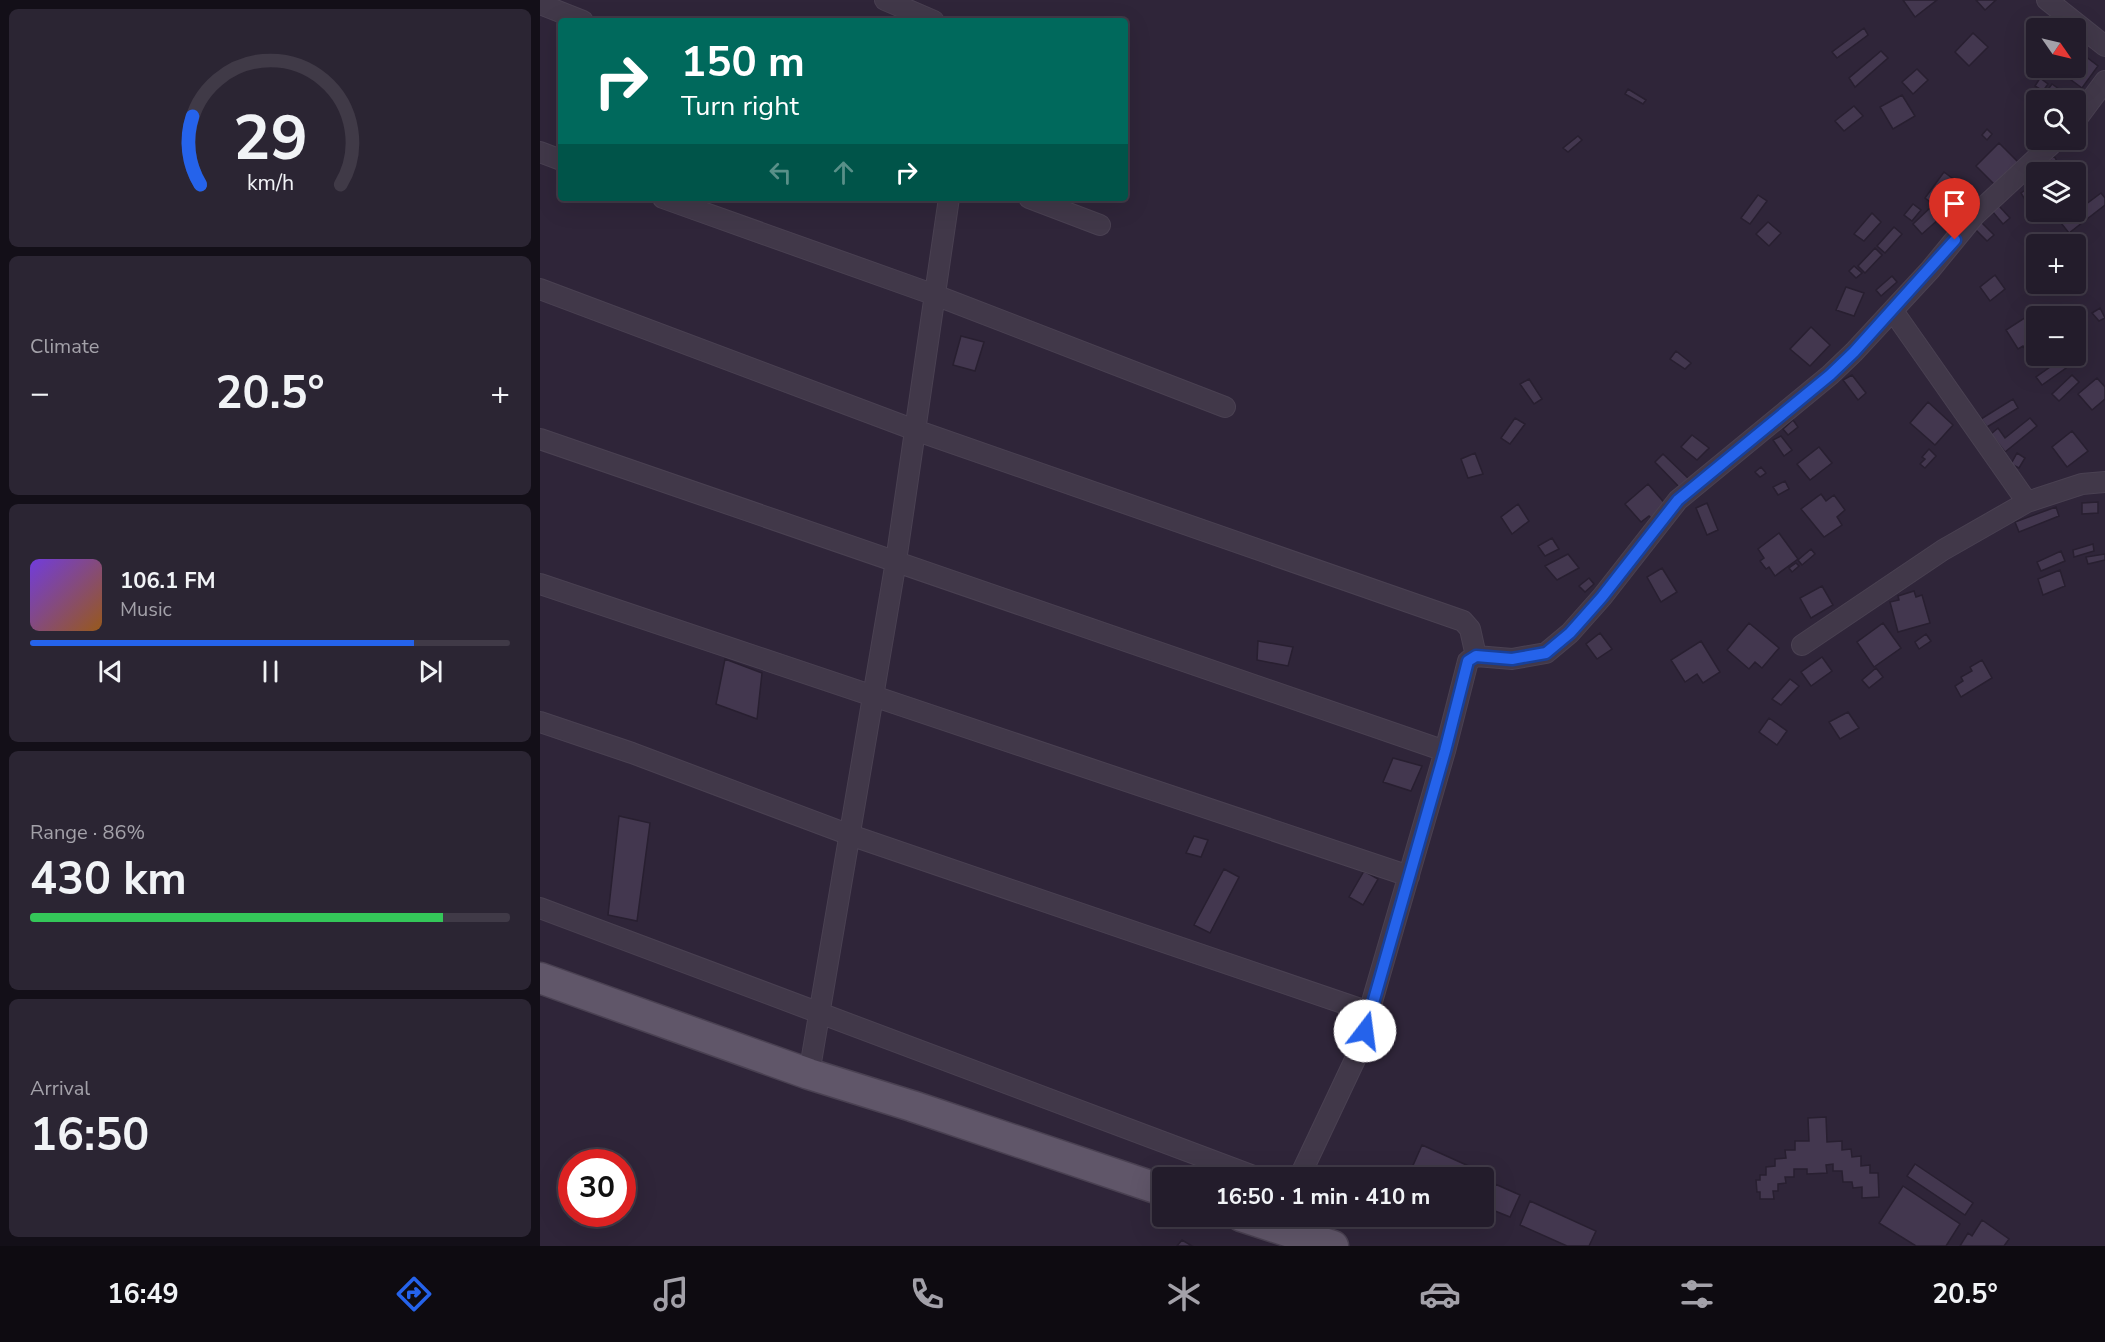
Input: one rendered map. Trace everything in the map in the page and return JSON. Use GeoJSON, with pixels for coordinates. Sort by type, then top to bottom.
{"type":"FeatureCollection","features":[{"type":"Feature","properties":{"kind":"main road"},"geometry":{"type":"LineString","coordinates":[[540,978],[809,1074],[1152,1187]]}},
{"type":"Feature","properties":{"kind":"main road"},"geometry":{"type":"LineString","coordinates":[[1289,1227],[1333,1246]]}},
{"type":"Feature","properties":{"kind":"street"},"geometry":{"type":"LineString","coordinates":[[885,0],[927,18]]}},
{"type":"Feature","properties":{"kind":"street"},"geometry":{"type":"LineString","coordinates":[[2047,0],[2105,46]]}},
{"type":"Feature","properties":{"kind":"street"},"geometry":{"type":"LineString","coordinates":[[540,4],[575,18]]}},
{"type":"Feature","properties":{"kind":"street"},"geometry":{"type":"LineString","coordinates":[[2086,107],[2105,81]]}},
{"type":"Feature","properties":{"kind":"street"},"geometry":{"type":"LineString","coordinates":[[1304,1167],[1360,1050],[1445,751],[1468,661],[1476,656],[1512,659],[1546,653],[1562,640],[1602,597],[1678,500],[1830,375],[1893,311],[1976,215],[2045,150]]}},
{"type":"Feature","properties":{"kind":"street"},"geometry":{"type":"LineString","coordinates":[[540,152],[558,159]]}},
{"type":"Feature","properties":{"kind":"street"},"geometry":{"type":"LineString","coordinates":[[671,201],[935,295],[1225,407]]}},
{"type":"Feature","properties":{"kind":"street"},"geometry":{"type":"LineString","coordinates":[[809,1074],[896,561],[949,201]]}},
{"type":"Feature","properties":{"kind":"street"},"geometry":{"type":"LineString","coordinates":[[1037,201],[1100,225]]}},
{"type":"Feature","properties":{"kind":"street"},"geometry":{"type":"LineString","coordinates":[[540,289],[915,430],[1463,621],[1470,629],[1476,656]]}},
{"type":"Feature","properties":{"kind":"street"},"geometry":{"type":"LineString","coordinates":[[1893,311],[2027,502]]}},
{"type":"Feature","properties":{"kind":"street"},"geometry":{"type":"LineString","coordinates":[[540,439],[1445,751]]}},
{"type":"Feature","properties":{"kind":"street"},"geometry":{"type":"LineString","coordinates":[[1802,645],[1943,550],[2027,502],[2082,484],[2105,482]]}},
{"type":"Feature","properties":{"kind":"street"},"geometry":{"type":"LineString","coordinates":[[540,584],[1409,876]]}},
{"type":"Feature","properties":{"kind":"street"},"geometry":{"type":"LineString","coordinates":[[540,722],[632,753],[850,835],[1370,1012]]}},
{"type":"Feature","properties":{"kind":"street"},"geometry":{"type":"LineString","coordinates":[[540,908],[1230,1167]]}},
{"type":"Feature","properties":{"kind":"building"},"geometry":{"type":"Polygon","coordinates":[[[1903,0],[1937,0],[1915,17],[1903,0]]]}},
{"type":"Feature","properties":{"kind":"building"},"geometry":{"type":"Polygon","coordinates":[[[1976,0],[1996,0],[1985,10],[1976,0]]]}},
{"type":"Feature","properties":{"kind":"building"},"geometry":{"type":"Polygon","coordinates":[[[1864,28],[1868,35],[1837,58],[1832,52],[1864,28]]]}},
{"type":"Feature","properties":{"kind":"building"},"geometry":{"type":"Polygon","coordinates":[[[1973,33],[1988,47],[1969,66],[1955,52],[1973,33]]]}},
{"type":"Feature","properties":{"kind":"building"},"geometry":{"type":"Polygon","coordinates":[[[1881,51],[1888,58],[1855,87],[1849,78],[1881,51]]]}},
{"type":"Feature","properties":{"kind":"building"},"geometry":{"type":"Polygon","coordinates":[[[2086,57],[2098,66],[2082,88],[2068,78],[2086,78],[2086,57]]]}},
{"type":"Feature","properties":{"kind":"building"},"geometry":{"type":"Polygon","coordinates":[[[1917,69],[1928,80],[1913,94],[1902,82],[1917,69]]]}},
{"type":"Feature","properties":{"kind":"building"},"geometry":{"type":"Polygon","coordinates":[[[2040,78],[2048,84],[2044,90],[2035,86],[2040,78]]]}},
{"type":"Feature","properties":{"kind":"building"},"geometry":{"type":"Polygon","coordinates":[[[2052,84],[2060,90],[2048,90],[2052,84]]]}},
{"type":"Feature","properties":{"kind":"building"},"geometry":{"type":"Polygon","coordinates":[[[1628,89],[1646,100],[1643,104],[1625,94],[1628,89]]]}},
{"type":"Feature","properties":{"kind":"building"},"geometry":{"type":"Polygon","coordinates":[[[1902,95],[1915,116],[1893,129],[1880,107],[1902,95]]]}},
{"type":"Feature","properties":{"kind":"building"},"geometry":{"type":"Polygon","coordinates":[[[1854,106],[1863,116],[1844,131],[1835,121],[1854,106]]]}},
{"type":"Feature","properties":{"kind":"building"},"geometry":{"type":"Polygon","coordinates":[[[1987,129],[1992,134],[1987,140],[1982,135],[1987,129]]]}},
{"type":"Feature","properties":{"kind":"building"},"geometry":{"type":"Polygon","coordinates":[[[1578,136],[1582,140],[1568,152],[1563,148],[1578,136]]]}},
{"type":"Feature","properties":{"kind":"building"},"geometry":{"type":"Polygon","coordinates":[[[1999,143],[2019,163],[1996,186],[1976,166],[1999,143]]]}},
{"type":"Feature","properties":{"kind":"building"},"geometry":{"type":"Polygon","coordinates":[[[2054,156],[2057,162],[2052,162],[2050,159],[2054,156]]]}},
{"type":"Feature","properties":{"kind":"building"},"geometry":{"type":"Polygon","coordinates":[[[1944,172],[1964,187],[1955,199],[1944,190],[1933,204],[1925,198],[1944,172]]]}},
{"type":"Feature","properties":{"kind":"building"},"geometry":{"type":"Polygon","coordinates":[[[2026,190],[2026,201],[2021,193],[2026,190]]]}},
{"type":"Feature","properties":{"kind":"building"},"geometry":{"type":"Polygon","coordinates":[[[2101,193],[2105,198],[2105,205],[2086,220],[2086,204],[2101,193]]]}},
{"type":"Feature","properties":{"kind":"building"},"geometry":{"type":"Polygon","coordinates":[[[1758,195],[1767,201],[1750,224],[1741,218],[1758,195]]]}},
{"type":"Feature","properties":{"kind":"building"},"geometry":{"type":"Polygon","coordinates":[[[1913,204],[1921,210],[1912,221],[1904,215],[1913,204]]]}},
{"type":"Feature","properties":{"kind":"building"},"geometry":{"type":"Polygon","coordinates":[[[1999,206],[2010,218],[2003,224],[1992,211],[1999,206]]]}},
{"type":"Feature","properties":{"kind":"building"},"geometry":{"type":"Polygon","coordinates":[[[1931,207],[1940,218],[1922,234],[1913,224],[1931,207]]]}},
{"type":"Feature","properties":{"kind":"building"},"geometry":{"type":"Polygon","coordinates":[[[1872,213],[1881,222],[1864,241],[1854,234],[1872,213]]]}},
{"type":"Feature","properties":{"kind":"building"},"geometry":{"type":"Polygon","coordinates":[[[1768,222],[1781,233],[1769,246],[1756,234],[1768,222]]]}},
{"type":"Feature","properties":{"kind":"building"},"geometry":{"type":"Polygon","coordinates":[[[1981,222],[1994,235],[1987,241],[1974,228],[1981,222]]]}},
{"type":"Feature","properties":{"kind":"building"},"geometry":{"type":"Polygon","coordinates":[[[2062,222],[2083,222],[2069,233],[2062,222]]]}},
{"type":"Feature","properties":{"kind":"building"},"geometry":{"type":"Polygon","coordinates":[[[1894,227],[1902,234],[1885,253],[1877,246],[1894,227]]]}},
{"type":"Feature","properties":{"kind":"building"},"geometry":{"type":"Polygon","coordinates":[[[1875,248],[1882,255],[1865,273],[1858,266],[1875,248]]]}},
{"type":"Feature","properties":{"kind":"building"},"geometry":{"type":"Polygon","coordinates":[[[1854,266],[1862,273],[1856,278],[1849,271],[1854,266]]]}},
{"type":"Feature","properties":{"kind":"building"},"geometry":{"type":"Polygon","coordinates":[[[1995,275],[2005,289],[1990,301],[1980,287],[1995,275]]]}},
{"type":"Feature","properties":{"kind":"building"},"geometry":{"type":"Polygon","coordinates":[[[1892,276],[1897,282],[1881,296],[1876,290],[1892,276]]]}},
{"type":"Feature","properties":{"kind":"building"},"geometry":{"type":"Polygon","coordinates":[[[1846,287],[1864,293],[1854,316],[1836,310],[1846,287]]]}},
{"type":"Feature","properties":{"kind":"building"},"geometry":{"type":"Polygon","coordinates":[[[2100,308],[2105,318],[2099,321],[2092,313],[2100,308]]]}},
{"type":"Feature","properties":{"kind":"building"},"geometry":{"type":"Polygon","coordinates":[[[2026,317],[2026,350],[2023,346],[2018,349],[2006,330],[2026,317]]]}},
{"type":"Feature","properties":{"kind":"building"},"geometry":{"type":"Polygon","coordinates":[[[1811,327],[1830,345],[1810,366],[1790,349],[1811,327]]]}},
{"type":"Feature","properties":{"kind":"building"},"geometry":{"type":"Polygon","coordinates":[[[961,336],[984,342],[975,371],[953,365],[961,336]]]}},
{"type":"Feature","properties":{"kind":"building"},"geometry":{"type":"Polygon","coordinates":[[[1676,351],[1691,363],[1685,369],[1670,359],[1676,351]]]}},
{"type":"Feature","properties":{"kind":"building"},"geometry":{"type":"Polygon","coordinates":[[[2052,366],[2066,368],[2042,385],[2036,377],[2052,366]]]}},
{"type":"Feature","properties":{"kind":"building"},"geometry":{"type":"Polygon","coordinates":[[[1852,375],[1866,393],[1858,400],[1843,380],[1852,375]]]}},
{"type":"Feature","properties":{"kind":"building"},"geometry":{"type":"Polygon","coordinates":[[[2072,375],[2079,382],[2059,401],[2052,394],[2072,375]]]}},
{"type":"Feature","properties":{"kind":"building"},"geometry":{"type":"Polygon","coordinates":[[[2097,378],[2105,387],[2105,399],[2092,410],[2078,394],[2097,378]]]}},
{"type":"Feature","properties":{"kind":"building"},"geometry":{"type":"Polygon","coordinates":[[[1529,379],[1542,399],[1534,404],[1520,384],[1529,379]]]}},
{"type":"Feature","properties":{"kind":"building"},"geometry":{"type":"Polygon","coordinates":[[[2013,399],[2018,408],[1987,427],[1981,419],[2013,399]]]}},
{"type":"Feature","properties":{"kind":"building"},"geometry":{"type":"Polygon","coordinates":[[[1928,402],[1953,425],[1935,445],[1910,423],[1928,402]]]}},
{"type":"Feature","properties":{"kind":"building"},"geometry":{"type":"Polygon","coordinates":[[[1515,418],[1525,424],[1510,444],[1501,438],[1515,418]]]}},
{"type":"Feature","properties":{"kind":"building"},"geometry":{"type":"Polygon","coordinates":[[[2030,418],[2037,426],[2005,452],[1991,434],[1998,428],[2005,438],[2030,418]]]}},
{"type":"Feature","properties":{"kind":"building"},"geometry":{"type":"Polygon","coordinates":[[[1793,420],[1798,427],[1788,435],[1783,429],[1793,420]]]}},
{"type":"Feature","properties":{"kind":"building"},"geometry":{"type":"Polygon","coordinates":[[[2072,431],[2088,451],[2067,467],[2052,447],[2072,431]]]}},
{"type":"Feature","properties":{"kind":"building"},"geometry":{"type":"Polygon","coordinates":[[[1692,435],[1709,448],[1697,460],[1681,447],[1692,435]]]}},
{"type":"Feature","properties":{"kind":"building"},"geometry":{"type":"Polygon","coordinates":[[[1781,436],[1792,450],[1784,456],[1773,440],[1781,436]]]}},
{"type":"Feature","properties":{"kind":"building"},"geometry":{"type":"Polygon","coordinates":[[[1819,447],[1832,463],[1810,480],[1797,464],[1819,447]]]}},
{"type":"Feature","properties":{"kind":"building"},"geometry":{"type":"Polygon","coordinates":[[[1929,449],[1936,456],[1925,468],[1920,464],[1925,459],[1922,457],[1929,449]]]}},
{"type":"Feature","properties":{"kind":"building"},"geometry":{"type":"Polygon","coordinates":[[[1475,453],[1483,474],[1468,478],[1461,459],[1475,453]]]}},
{"type":"Feature","properties":{"kind":"building"},"geometry":{"type":"Polygon","coordinates":[[[2017,453],[2025,458],[2019,468],[2011,464],[2017,453]]]}},
{"type":"Feature","properties":{"kind":"building"},"geometry":{"type":"Polygon","coordinates":[[[1663,454],[1691,481],[1682,490],[1655,462],[1663,454]]]}},
{"type":"Feature","properties":{"kind":"building"},"geometry":{"type":"Polygon","coordinates":[[[1761,467],[1766,473],[1760,477],[1755,472],[1761,467]]]}},
{"type":"Feature","properties":{"kind":"building"},"geometry":{"type":"Polygon","coordinates":[[[1785,481],[1789,489],[1778,495],[1773,487],[1785,481]]]}},
{"type":"Feature","properties":{"kind":"building"},"geometry":{"type":"Polygon","coordinates":[[[1648,484],[1668,507],[1653,520],[1649,516],[1641,522],[1625,504],[1648,484]]]}},
{"type":"Feature","properties":{"kind":"building"},"geometry":{"type":"Polygon","coordinates":[[[1821,494],[1826,501],[1834,495],[1845,510],[1837,517],[1842,525],[1824,537],[1801,509],[1821,494]]]}},
{"type":"Feature","properties":{"kind":"building"},"geometry":{"type":"Polygon","coordinates":[[[2098,502],[2098,513],[2082,514],[2082,503],[2098,502]]]}},
{"type":"Feature","properties":{"kind":"building"},"geometry":{"type":"Polygon","coordinates":[[[1707,503],[1718,530],[1707,535],[1696,508],[1707,503]]]}},
{"type":"Feature","properties":{"kind":"building"},"geometry":{"type":"Polygon","coordinates":[[[1518,504],[1529,521],[1512,534],[1501,517],[1518,504]]]}},
{"type":"Feature","properties":{"kind":"building"},"geometry":{"type":"Polygon","coordinates":[[[2056,507],[2059,516],[2019,532],[2015,522],[2056,507]]]}},
{"type":"Feature","properties":{"kind":"building"},"geometry":{"type":"Polygon","coordinates":[[[1779,533],[1798,559],[1775,576],[1769,567],[1766,569],[1760,561],[1764,558],[1758,549],[1779,533]]]}},
{"type":"Feature","properties":{"kind":"building"},"geometry":{"type":"Polygon","coordinates":[[[1552,538],[1559,549],[1545,556],[1538,546],[1552,538]]]}},
{"type":"Feature","properties":{"kind":"building"},"geometry":{"type":"Polygon","coordinates":[[[2093,544],[2094,551],[2074,557],[2073,550],[2093,544]]]}},
{"type":"Feature","properties":{"kind":"building"},"geometry":{"type":"Polygon","coordinates":[[[1811,549],[1815,554],[1802,565],[1798,560],[1811,549]]]}},
{"type":"Feature","properties":{"kind":"building"},"geometry":{"type":"Polygon","coordinates":[[[2061,551],[2065,561],[2041,571],[2037,562],[2061,551]]]}},
{"type":"Feature","properties":{"kind":"building"},"geometry":{"type":"Polygon","coordinates":[[[1568,554],[1579,568],[1557,580],[1545,566],[1568,554]]]}},
{"type":"Feature","properties":{"kind":"building"},"geometry":{"type":"Polygon","coordinates":[[[2105,554],[2105,560],[2088,564],[2086,557],[2105,554]]]}},
{"type":"Feature","properties":{"kind":"building"},"geometry":{"type":"Polygon","coordinates":[[[1796,563],[1799,566],[1792,572],[1789,568],[1796,563]]]}},
{"type":"Feature","properties":{"kind":"building"},"geometry":{"type":"Polygon","coordinates":[[[1662,568],[1677,592],[1661,602],[1647,577],[1662,568]]]}},
{"type":"Feature","properties":{"kind":"building"},"geometry":{"type":"Polygon","coordinates":[[[2060,570],[2065,586],[2043,595],[2038,579],[2060,570]]]}},
{"type":"Feature","properties":{"kind":"building"},"geometry":{"type":"Polygon","coordinates":[[[1589,578],[1594,584],[1585,592],[1579,586],[1589,578]]]}},
{"type":"Feature","properties":{"kind":"building"},"geometry":{"type":"Polygon","coordinates":[[[1822,586],[1833,605],[1811,618],[1800,598],[1822,586]]]}},
{"type":"Feature","properties":{"kind":"building"},"geometry":{"type":"Polygon","coordinates":[[[1914,591],[1916,597],[1922,595],[1930,623],[1898,632],[1890,602],[1899,600],[1898,596],[1914,591]]]}},
{"type":"Feature","properties":{"kind":"building"},"geometry":{"type":"Polygon","coordinates":[[[1749,623],[1779,648],[1762,668],[1755,662],[1749,669],[1727,650],[1749,623]]]}},
{"type":"Feature","properties":{"kind":"building"},"geometry":{"type":"Polygon","coordinates":[[[1883,623],[1901,648],[1874,667],[1857,642],[1883,623]]]}},
{"type":"Feature","properties":{"kind":"building"},"geometry":{"type":"Polygon","coordinates":[[[1600,633],[1612,649],[1597,659],[1586,644],[1600,633]]]}},
{"type":"Feature","properties":{"kind":"building"},"geometry":{"type":"Polygon","coordinates":[[[1926,634],[1931,641],[1919,649],[1915,642],[1926,634]]]}},
{"type":"Feature","properties":{"kind":"building"},"geometry":{"type":"Polygon","coordinates":[[[1258,641],[1293,647],[1288,666],[1257,660],[1258,641]]]}},
{"type":"Feature","properties":{"kind":"building"},"geometry":{"type":"Polygon","coordinates":[[[1701,641],[1720,672],[1703,683],[1697,674],[1685,682],[1671,660],[1701,641]]]}},
{"type":"Feature","properties":{"kind":"building"},"geometry":{"type":"Polygon","coordinates":[[[1822,657],[1832,671],[1811,686],[1801,672],[1822,657]]]}},
{"type":"Feature","properties":{"kind":"building"},"geometry":{"type":"Polygon","coordinates":[[[725,659],[762,673],[757,719],[716,704],[725,659]]]}},
{"type":"Feature","properties":{"kind":"building"},"geometry":{"type":"Polygon","coordinates":[[[1982,660],[1992,678],[1961,697],[1955,686],[1963,681],[1961,677],[1972,671],[1970,667],[1982,660]]]}},
{"type":"Feature","properties":{"kind":"building"},"geometry":{"type":"Polygon","coordinates":[[[1876,668],[1883,677],[1869,688],[1862,680],[1876,668]]]}},
{"type":"Feature","properties":{"kind":"building"},"geometry":{"type":"Polygon","coordinates":[[[1790,679],[1799,686],[1781,705],[1772,699],[1790,679]]]}},
{"type":"Feature","properties":{"kind":"building"},"geometry":{"type":"Polygon","coordinates":[[[1848,712],[1859,728],[1840,739],[1829,722],[1848,712]]]}},
{"type":"Feature","properties":{"kind":"building"},"geometry":{"type":"Polygon","coordinates":[[[1769,718],[1787,731],[1777,745],[1759,732],[1769,718]]]}},
{"type":"Feature","properties":{"kind":"building"},"geometry":{"type":"Polygon","coordinates":[[[1393,758],[1422,766],[1411,791],[1383,782],[1393,758]]]}},
{"type":"Feature","properties":{"kind":"building"},"geometry":{"type":"Polygon","coordinates":[[[619,816],[650,823],[637,921],[608,915],[619,816]]]}},
{"type":"Feature","properties":{"kind":"building"},"geometry":{"type":"Polygon","coordinates":[[[1194,836],[1208,840],[1201,857],[1186,853],[1194,836]]]}},
{"type":"Feature","properties":{"kind":"building"},"geometry":{"type":"Polygon","coordinates":[[[1224,869],[1239,877],[1210,933],[1194,925],[1224,869]]]}},
{"type":"Feature","properties":{"kind":"building"},"geometry":{"type":"Polygon","coordinates":[[[1364,871],[1378,879],[1363,905],[1349,897],[1364,871]]]}},
{"type":"Feature","properties":{"kind":"building"},"geometry":{"type":"Polygon","coordinates":[[[1826,1117],[1827,1142],[1842,1141],[1842,1150],[1851,1149],[1852,1157],[1861,1156],[1861,1166],[1870,1165],[1870,1173],[1878,1173],[1879,1197],[1862,1198],[1862,1187],[1853,1188],[1852,1182],[1843,1182],[1842,1171],[1833,1171],[1833,1164],[1826,1165],[1827,1173],[1807,1174],[1807,1169],[1794,1169],[1794,1177],[1785,1177],[1786,1183],[1778,1184],[1778,1191],[1773,1191],[1774,1199],[1760,1199],[1756,1180],[1760,1180],[1760,1175],[1766,1175],[1766,1167],[1775,1166],[1775,1159],[1786,1158],[1785,1150],[1795,1150],[1795,1141],[1809,1141],[1808,1118],[1826,1117]]]}},
{"type":"Feature","properties":{"kind":"building"},"geometry":{"type":"Polygon","coordinates":[[[1422,1145],[1471,1167],[1412,1167],[1422,1145]]]}},
{"type":"Feature","properties":{"kind":"building"},"geometry":{"type":"Polygon","coordinates":[[[1915,1164],[1973,1203],[1965,1215],[1907,1176],[1915,1164]]]}},
{"type":"Feature","properties":{"kind":"building"},"geometry":{"type":"Polygon","coordinates":[[[1495,1184],[1520,1195],[1510,1217],[1494,1211],[1495,1184]]]}},
{"type":"Feature","properties":{"kind":"building"},"geometry":{"type":"Polygon","coordinates":[[[1903,1186],[1960,1224],[1946,1246],[1916,1246],[1879,1223],[1903,1186]]]}},
{"type":"Feature","properties":{"kind":"building"},"geometry":{"type":"Polygon","coordinates":[[[1530,1201],[1596,1231],[1589,1246],[1567,1246],[1520,1225],[1530,1201]]]}},
{"type":"Feature","properties":{"kind":"building"},"geometry":{"type":"Polygon","coordinates":[[[1982,1220],[2009,1239],[2004,1246],[1960,1246],[1968,1233],[1972,1236],[1982,1220]]]}},
{"type":"Feature","properties":{"kind":"building"},"geometry":{"type":"Polygon","coordinates":[[[1182,1240],[1192,1246],[1177,1246],[1182,1240]]]}},
{"type":"Feature","properties":{"kind":"route"},"geometry":{"type":"LineString","coordinates":[[1365,1031],[1445,751],[1468,661],[1476,656],[1512,659],[1546,653],[1570,633],[1602,597],[1678,500],[1830,375],[1893,311],[1955,240]]}}]}
